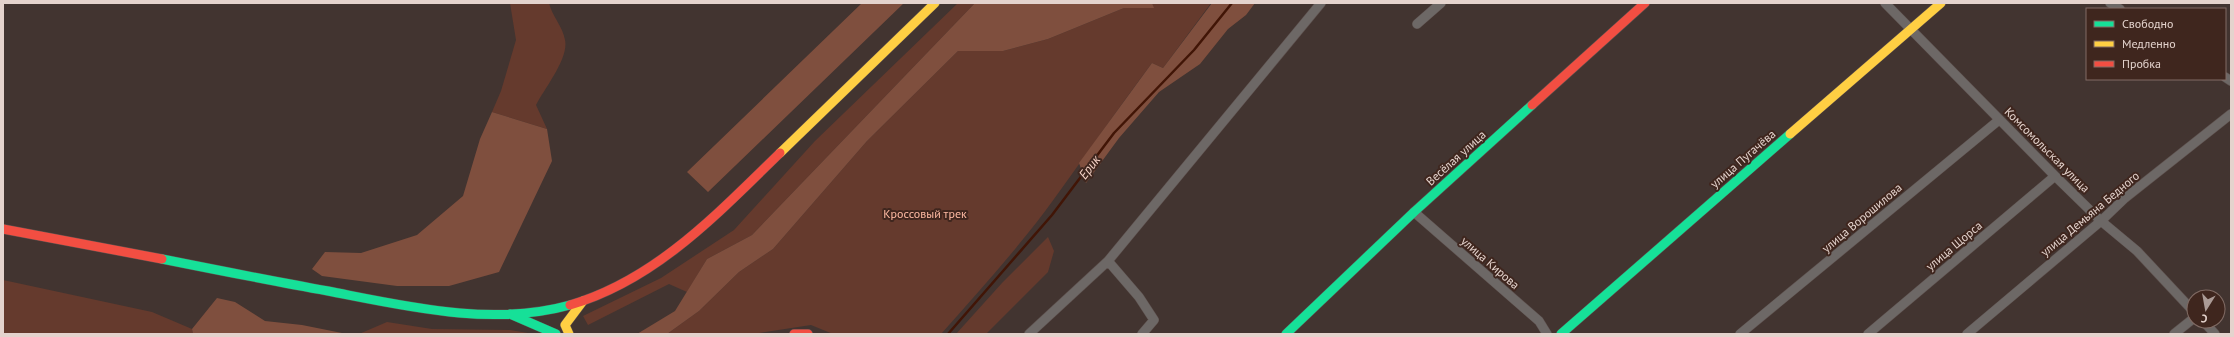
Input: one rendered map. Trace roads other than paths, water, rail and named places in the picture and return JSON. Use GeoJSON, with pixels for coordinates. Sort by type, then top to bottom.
{"type":"FeatureCollection","features":[{"type":"Feature","properties":{"kind":"main road"},"geometry":{"type":"LineString","coordinates":[[3,229],[411,307],[461,313],[509,313],[583,302],[614,288],[643,270],[670,253],[705,226],[935,3]]}},
{"type":"Feature","properties":{"kind":"main road","name":"Весёлая улица"},"geometry":{"type":"LineString","coordinates":[[1286,334],[1414,212],[1645,3]]}},
{"type":"Feature","properties":{"kind":"main road","name":"улица Пугачёва"},"geometry":{"type":"LineString","coordinates":[[1561,334],[1940,3]]}},
{"type":"Feature","properties":{"kind":"main road"},"geometry":{"type":"LineString","coordinates":[[569,334],[566,325],[583,302]]}},
{"type":"Feature","properties":{"kind":"main road"},"geometry":{"type":"LineString","coordinates":[[509,313],[556,334]]}},
{"type":"Feature","properties":{"kind":"main road"},"geometry":{"type":"LineString","coordinates":[[794,334],[808,334]]}},
{"type":"Feature","properties":{"kind":"street"},"geometry":{"type":"LineString","coordinates":[[1029,334],[1108,261],[1321,3]]}},
{"type":"Feature","properties":{"kind":"street"},"geometry":{"type":"LineString","coordinates":[[1417,24],[1441,3]]}},
{"type":"Feature","properties":{"kind":"street","name":"Комсомольская улица"},"geometry":{"type":"LineString","coordinates":[[1885,3],[1912,28],[1999,120],[2055,176],[2101,221],[2137,251],[2186,303]]}},
{"type":"Feature","properties":{"kind":"street","name":"улица Демьяна Бедного"},"geometry":{"type":"LineString","coordinates":[[1967,334],[2101,221],[2125,198],[2231,114]]}},
{"type":"Feature","properties":{"kind":"street","name":"улица Ворошилова"},"geometry":{"type":"LineString","coordinates":[[1740,334],[1999,120]]}},
{"type":"Feature","properties":{"kind":"street","name":"улица Щорса"},"geometry":{"type":"LineString","coordinates":[[1868,334],[2055,176]]}},
{"type":"Feature","properties":{"kind":"street","name":"улица Кирова"},"geometry":{"type":"LineString","coordinates":[[1414,212],[1539,321],[1547,334]]}},
{"type":"Feature","properties":{"kind":"street"},"geometry":{"type":"LineString","coordinates":[[1108,261],[1140,297],[1154,320],[1142,334]]}},
{"type":"Feature","properties":{"kind":"street"},"geometry":{"type":"LineString","coordinates":[[2174,334],[2186,324]]}},
{"type":"Feature","properties":{"kind":"waterway","name":"Ерик"},"geometry":{"type":"LineString","coordinates":[[948,334],[1052,215],[1114,133],[1194,50],[1232,3]]}},
{"type":"Feature","properties":{"kind":"park label","name":"Кроссовый трек"},"geometry":{"type":"Point","coordinates":[925,214]}}]}
